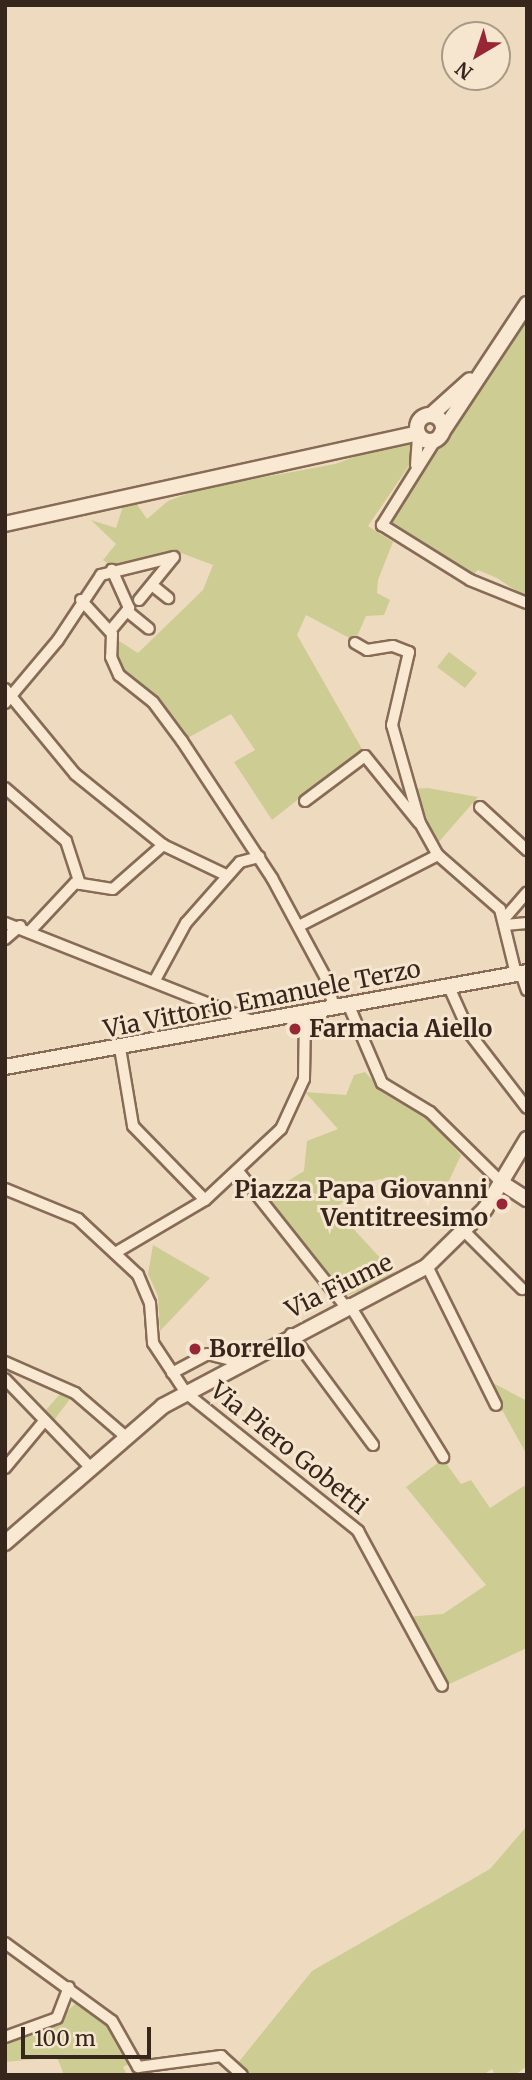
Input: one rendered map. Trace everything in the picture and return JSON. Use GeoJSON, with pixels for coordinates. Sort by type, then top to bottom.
{"type":"FeatureCollection","features":[{"type":"Feature","properties":{"kind":"street"},"geometry":{"type":"LineString","coordinates":[[527,304],[413,472],[382,525],[470,580],[527,603]]}},
{"type":"Feature","properties":{"kind":"street"},"geometry":{"type":"LineString","coordinates":[[413,472],[420,428],[494,352]]}},
{"type":"Feature","properties":{"kind":"street"},"geometry":{"type":"LineString","coordinates":[[5,524],[387,439],[444,422],[439,437]]}},
{"type":"Feature","properties":{"kind":"street"},"geometry":{"type":"LineString","coordinates":[[420,428],[439,437]]}},
{"type":"Feature","properties":{"kind":"street"},"geometry":{"type":"LineString","coordinates":[[139,600],[174,557],[112,570],[81,600],[8,696],[75,774],[163,845],[226,876]]}},
{"type":"Feature","properties":{"kind":"street"},"geometry":{"type":"LineString","coordinates":[[112,570],[127,611],[149,629]]}},
{"type":"Feature","properties":{"kind":"street"},"geometry":{"type":"LineString","coordinates":[[152,585],[168,598]]}},
{"type":"Feature","properties":{"kind":"street"},"geometry":{"type":"LineString","coordinates":[[81,600],[110,631],[120,675],[153,702],[259,857],[299,926],[382,1083],[430,1112],[502,1183],[527,1199]]}},
{"type":"Feature","properties":{"kind":"street"},"geometry":{"type":"LineString","coordinates":[[110,631],[127,611]]}},
{"type":"Feature","properties":{"kind":"street"},"geometry":{"type":"LineString","coordinates":[[355,643],[367,650],[393,646],[409,652],[392,725],[420,824]]}},
{"type":"Feature","properties":{"kind":"street"},"geometry":{"type":"LineString","coordinates":[[305,801],[365,756],[420,824],[438,855],[505,922],[527,990]]}},
{"type":"Feature","properties":{"kind":"street"},"geometry":{"type":"LineString","coordinates":[[5,788],[66,841],[80,884]]}},
{"type":"Feature","properties":{"kind":"street"},"geometry":{"type":"LineString","coordinates":[[480,807],[527,850]]}},
{"type":"Feature","properties":{"kind":"street"},"geometry":{"type":"LineString","coordinates":[[80,884],[113,889],[163,845]]}},
{"type":"Feature","properties":{"kind":"street"},"geometry":{"type":"LineString","coordinates":[[299,926],[438,855]]}},
{"type":"Feature","properties":{"kind":"street"},"geometry":{"type":"LineString","coordinates":[[155,981],[186,923],[226,876],[259,857]]}},
{"type":"Feature","properties":{"kind":"street"},"geometry":{"type":"LineString","coordinates":[[32,929],[80,884]]}},
{"type":"Feature","properties":{"kind":"street"},"geometry":{"type":"LineString","coordinates":[[505,922],[527,892]]}},
{"type":"Feature","properties":{"kind":"street"},"geometry":{"type":"LineString","coordinates":[[505,922],[527,923]]}},
{"type":"Feature","properties":{"kind":"street"},"geometry":{"type":"LineString","coordinates":[[5,923],[32,929],[256,1023]]}},
{"type":"Feature","properties":{"kind":"street"},"geometry":{"type":"LineString","coordinates":[[5,939],[20,926]]}},
{"type":"Feature","properties":{"kind":"street","name":"Via Vittorio Emanuele Terzo"},"geometry":{"type":"LineString","coordinates":[[5,1067],[521,973]]}},
{"type":"Feature","properties":{"kind":"street"},"geometry":{"type":"LineString","coordinates":[[450,987],[470,1034],[527,1108]]}},
{"type":"Feature","properties":{"kind":"street"},"geometry":{"type":"LineString","coordinates":[[115,1253],[205,1200],[281,1129],[300,1097],[305,1014]]}},
{"type":"Feature","properties":{"kind":"street"},"geometry":{"type":"LineString","coordinates":[[120,1048],[133,1126],[205,1200]]}},
{"type":"Feature","properties":{"kind":"street","name":"Via Fiume"},"geometry":{"type":"LineString","coordinates":[[7,1538],[126,1437],[186,1393],[291,1334],[427,1266],[465,1232],[502,1183],[527,1139]]}},
{"type":"Feature","properties":{"kind":"street"},"geometry":{"type":"LineString","coordinates":[[238,1171],[347,1305],[443,1457]]}},
{"type":"Feature","properties":{"kind":"street","name":"Via Piero Gobetti"},"geometry":{"type":"LineString","coordinates":[[5,1189],[78,1219],[115,1253],[142,1283],[153,1343],[186,1393],[358,1531],[442,1686]]}},
{"type":"Feature","properties":{"kind":"street"},"geometry":{"type":"LineString","coordinates":[[465,1232],[522,1289]]}},
{"type":"Feature","properties":{"kind":"street"},"geometry":{"type":"LineString","coordinates":[[427,1266],[496,1405]]}},
{"type":"Feature","properties":{"kind":"street"},"geometry":{"type":"LineString","coordinates":[[291,1334],[373,1446]]}},
{"type":"Feature","properties":{"kind":"street"},"geometry":{"type":"LineString","coordinates":[[172,1373],[206,1354],[240,1362]]}},
{"type":"Feature","properties":{"kind":"street"},"geometry":{"type":"LineString","coordinates":[[6,1363],[75,1393],[126,1437]]}},
{"type":"Feature","properties":{"kind":"street"},"geometry":{"type":"LineString","coordinates":[[5,1379],[90,1467]]}},
{"type":"Feature","properties":{"kind":"street"},"geometry":{"type":"LineString","coordinates":[[5,1468],[45,1420]]}},
{"type":"Feature","properties":{"kind":"street"},"geometry":{"type":"LineString","coordinates":[[5,1943],[69,1987],[112,2021],[138,2067],[221,2056],[242,2075]]}},
{"type":"Feature","properties":{"kind":"street"},"geometry":{"type":"LineString","coordinates":[[5,2037],[57,2018],[69,1987]]}},
{"type":"Feature","properties":{"kind":"green space"},"geometry":{"type":"Polygon","coordinates":[[[527,319],[527,598],[497,578],[478,570],[474,574],[387,520],[527,319]]]}},
{"type":"Feature","properties":{"kind":"green space"},"geometry":{"type":"Polygon","coordinates":[[[401,440],[414,447],[413,460],[368,526],[393,542],[378,580],[377,593],[390,600],[384,615],[366,616],[355,641],[306,615],[297,635],[362,749],[272,820],[234,762],[255,750],[231,714],[186,739],[115,664],[119,641],[138,653],[203,590],[213,565],[176,551],[112,566],[103,560],[116,544],[91,520],[116,528],[123,506],[136,503],[147,519],[168,501],[200,489],[335,464],[401,440]]]}},
{"type":"Feature","properties":{"kind":"green space"},"geometry":{"type":"Polygon","coordinates":[[[449,652],[477,673],[465,688],[437,667],[449,652]]]}},
{"type":"Feature","properties":{"kind":"green space"},"geometry":{"type":"Polygon","coordinates":[[[428,788],[478,797],[437,844],[415,789],[428,788]]]}},
{"type":"Feature","properties":{"kind":"green space"},"geometry":{"type":"Polygon","coordinates":[[[365,1072],[385,1094],[430,1120],[461,1155],[448,1183],[428,1189],[380,1179],[363,1184],[335,1209],[397,1276],[344,1297],[264,1196],[304,1171],[307,1141],[338,1129],[305,1092],[346,1095],[354,1075],[365,1072]]]}},
{"type":"Feature","properties":{"kind":"green space"},"geometry":{"type":"Polygon","coordinates":[[[153,1245],[210,1278],[160,1331],[158,1296],[148,1274],[153,1245]]]}},
{"type":"Feature","properties":{"kind":"green space"},"geometry":{"type":"Polygon","coordinates":[[[493,1383],[527,1401],[527,1455],[501,1408],[493,1383]]]}},
{"type":"Feature","properties":{"kind":"green space"},"geometry":{"type":"Polygon","coordinates":[[[60,1394],[70,1399],[54,1420],[45,1411],[60,1394]]]}},
{"type":"Feature","properties":{"kind":"green space"},"geometry":{"type":"Polygon","coordinates":[[[443,1459],[461,1484],[471,1480],[490,1508],[527,1484],[527,1648],[445,1686],[405,1617],[443,1614],[486,1585],[406,1487],[443,1459]]]}},
{"type":"Feature","properties":{"kind":"green space"},"geometry":{"type":"Polygon","coordinates":[[[527,1826],[527,2066],[515,2075],[495,2075],[492,2069],[483,2075],[248,2075],[238,2063],[312,1971],[490,1869],[527,1826]]]}},
{"type":"Feature","properties":{"kind":"green space"},"geometry":{"type":"Polygon","coordinates":[[[80,1999],[110,2024],[131,2063],[123,2067],[127,2075],[64,2075],[57,2057],[5,2062],[5,2043],[51,2027],[80,1999]]]}},
{"type":"Feature","properties":{"kind":"place","name":"Farmacia Aiello"},"geometry":{"type":"Point","coordinates":[295,1029]}},
{"type":"Feature","properties":{"kind":"place","name":"Piazza Papa Giovanni Ventitreesimo"},"geometry":{"type":"Point","coordinates":[502,1204]}},
{"type":"Feature","properties":{"kind":"place","name":"Borrello"},"geometry":{"type":"Point","coordinates":[195,1349]}}]}
